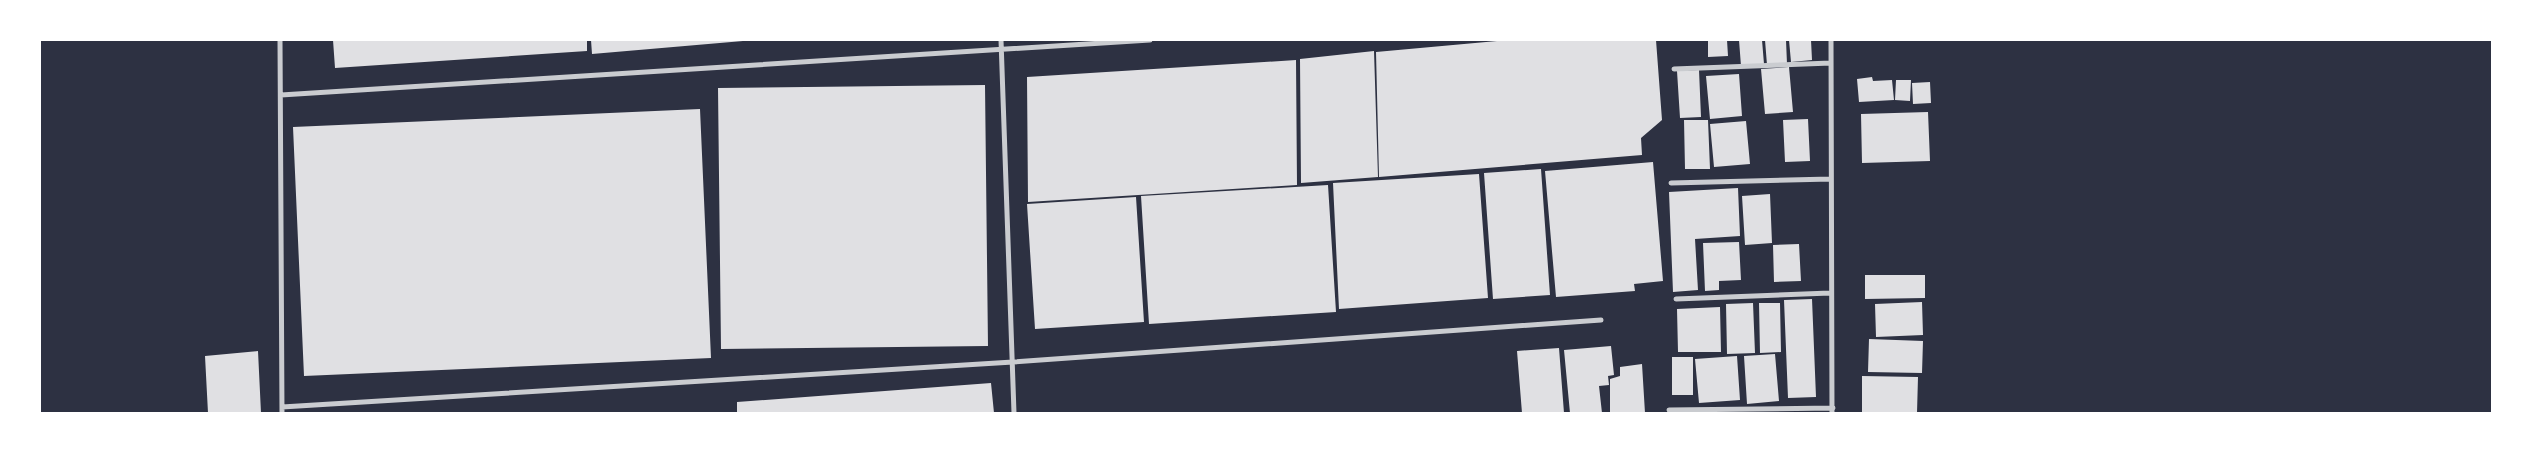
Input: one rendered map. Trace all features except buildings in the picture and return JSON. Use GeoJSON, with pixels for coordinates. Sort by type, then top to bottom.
{"type":"FeatureCollection","features":[{"type":"Feature","properties":{"kind":"street"},"geometry":{"type":"LineString","coordinates":[[280,40],[282,410],[1012,362],[1601,320]]}},
{"type":"Feature","properties":{"kind":"street"},"geometry":{"type":"LineString","coordinates":[[1001,40],[1014,413]]}},
{"type":"Feature","properties":{"kind":"street"},"geometry":{"type":"LineString","coordinates":[[281,95],[1002,51],[1150,40]]}},
{"type":"Feature","properties":{"kind":"street"},"geometry":{"type":"LineString","coordinates":[[1669,410],[1833,411],[1830,293],[1831,40]]}},
{"type":"Feature","properties":{"kind":"street"},"geometry":{"type":"LineString","coordinates":[[1674,69],[1832,63]]}},
{"type":"Feature","properties":{"kind":"street"},"geometry":{"type":"LineString","coordinates":[[1671,183],[1831,178]]}},
{"type":"Feature","properties":{"kind":"street"},"geometry":{"type":"LineString","coordinates":[[1676,299],[1830,293]]}}]}
